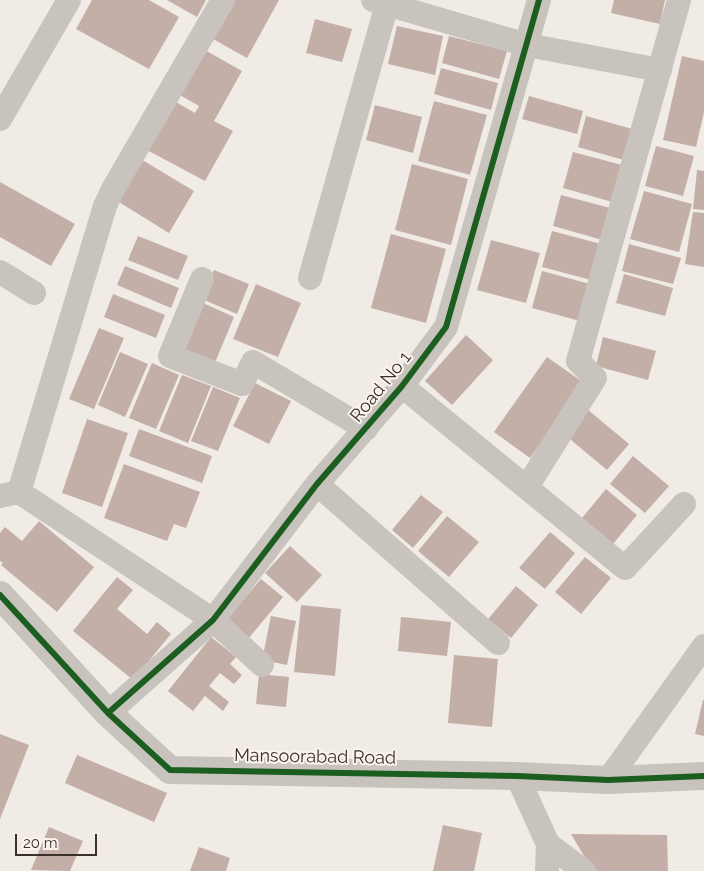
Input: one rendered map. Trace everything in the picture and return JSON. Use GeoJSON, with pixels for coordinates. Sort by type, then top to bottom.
{"type":"FeatureCollection","features":[{"type":"Feature","properties":{"kind":"street"},"geometry":{"type":"LineString","coordinates":[[0,118],[70,0]]}},
{"type":"Feature","properties":{"kind":"street"},"geometry":{"type":"LineString","coordinates":[[224,0],[113,189],[105,206],[10,494],[213,620],[262,665]]}},
{"type":"Feature","properties":{"kind":"street","name":"Road No 1"},"geometry":{"type":"LineString","coordinates":[[108,713],[213,620],[317,484],[402,386],[446,327],[539,0]]}},
{"type":"Feature","properties":{"kind":"street"},"geometry":{"type":"LineString","coordinates":[[527,487],[595,378],[578,361],[679,0]]}},
{"type":"Feature","properties":{"kind":"street"},"geometry":{"type":"LineString","coordinates":[[310,278],[380,2],[527,45],[660,70]]}},
{"type":"Feature","properties":{"kind":"street"},"geometry":{"type":"LineString","coordinates":[[0,272],[34,293]]}},
{"type":"Feature","properties":{"kind":"street"},"geometry":{"type":"LineString","coordinates":[[202,279],[170,356],[242,384],[253,362],[366,429]]}},
{"type":"Feature","properties":{"kind":"street"},"geometry":{"type":"LineString","coordinates":[[402,386],[625,568],[684,504]]}},
{"type":"Feature","properties":{"kind":"street"},"geometry":{"type":"LineString","coordinates":[[317,484],[498,643]]}},
{"type":"Feature","properties":{"kind":"street","name":"Mansoorabad Road"},"geometry":{"type":"LineString","coordinates":[[0,595],[108,713],[170,770],[517,776],[608,780],[704,776]]}},
{"type":"Feature","properties":{"kind":"street"},"geometry":{"type":"LineString","coordinates":[[608,780],[704,646]]}},
{"type":"Feature","properties":{"kind":"street"},"geometry":{"type":"LineString","coordinates":[[517,776],[548,844],[547,871]]}},
{"type":"Feature","properties":{"kind":"street"},"geometry":{"type":"LineString","coordinates":[[548,844],[584,871]]}},
{"type":"Feature","properties":{"kind":"building"},"geometry":{"type":"Polygon","coordinates":[[[92,0],[149,0],[179,17],[149,69],[76,29],[92,0]]]}},
{"type":"Feature","properties":{"kind":"building"},"geometry":{"type":"Polygon","coordinates":[[[167,0],[206,0],[197,17],[167,0]]]}},
{"type":"Feature","properties":{"kind":"building"},"geometry":{"type":"Polygon","coordinates":[[[235,0],[279,0],[247,58],[213,39],[235,0]]]}},
{"type":"Feature","properties":{"kind":"building"},"geometry":{"type":"Polygon","coordinates":[[[614,0],[665,0],[660,24],[611,13],[614,0]]]}},
{"type":"Feature","properties":{"kind":"building"},"geometry":{"type":"Polygon","coordinates":[[[315,19],[352,29],[342,62],[306,53],[315,19]]]}},
{"type":"Feature","properties":{"kind":"building"},"geometry":{"type":"Polygon","coordinates":[[[397,26],[443,36],[435,75],[388,64],[397,26]]]}},
{"type":"Feature","properties":{"kind":"building"},"geometry":{"type":"Polygon","coordinates":[[[449,36],[507,51],[499,79],[442,63],[449,36]]]}},
{"type":"Feature","properties":{"kind":"building"},"geometry":{"type":"Polygon","coordinates":[[[203,49],[242,71],[214,121],[233,131],[205,181],[147,150],[174,101],[195,113],[199,106],[178,94],[203,49]]]}},
{"type":"Feature","properties":{"kind":"building"},"geometry":{"type":"Polygon","coordinates":[[[682,56],[704,61],[704,112],[696,147],[663,140],[682,56]]]}},
{"type":"Feature","properties":{"kind":"building"},"geometry":{"type":"Polygon","coordinates":[[[441,68],[498,83],[491,110],[434,94],[441,68]]]}},
{"type":"Feature","properties":{"kind":"building"},"geometry":{"type":"Polygon","coordinates":[[[529,96],[583,111],[577,134],[522,119],[529,96]]]}},
{"type":"Feature","properties":{"kind":"building"},"geometry":{"type":"Polygon","coordinates":[[[434,101],[487,115],[470,175],[418,161],[434,101]]]}},
{"type":"Feature","properties":{"kind":"building"},"geometry":{"type":"Polygon","coordinates":[[[375,105],[422,117],[413,153],[366,140],[375,105]]]}},
{"type":"Feature","properties":{"kind":"building"},"geometry":{"type":"Polygon","coordinates":[[[586,116],[636,130],[627,161],[578,147],[586,116]]]}},
{"type":"Feature","properties":{"kind":"building"},"geometry":{"type":"Polygon","coordinates":[[[656,146],[694,156],[683,196],[645,186],[656,146]]]}},
{"type":"Feature","properties":{"kind":"building"},"geometry":{"type":"Polygon","coordinates":[[[573,152],[626,166],[616,203],[563,188],[573,152]]]}},
{"type":"Feature","properties":{"kind":"building"},"geometry":{"type":"Polygon","coordinates":[[[139,158],[194,191],[169,233],[114,199],[139,158]]]}},
{"type":"Feature","properties":{"kind":"building"},"geometry":{"type":"Polygon","coordinates":[[[412,164],[468,179],[451,245],[395,230],[412,164]]]}},
{"type":"Feature","properties":{"kind":"building"},"geometry":{"type":"Polygon","coordinates":[[[697,170],[704,171],[704,210],[693,209],[697,170]]]}},
{"type":"Feature","properties":{"kind":"building"},"geometry":{"type":"Polygon","coordinates":[[[0,182],[75,224],[51,266],[0,237],[0,182]]]}},
{"type":"Feature","properties":{"kind":"building"},"geometry":{"type":"Polygon","coordinates":[[[644,191],[692,204],[679,252],[630,239],[644,191]]]}},
{"type":"Feature","properties":{"kind":"building"},"geometry":{"type":"Polygon","coordinates":[[[561,195],[614,209],[606,241],[553,226],[561,195]]]}},
{"type":"Feature","properties":{"kind":"building"},"geometry":{"type":"Polygon","coordinates":[[[693,212],[704,213],[704,267],[685,264],[693,212]]]}},
{"type":"Feature","properties":{"kind":"building"},"geometry":{"type":"Polygon","coordinates":[[[552,231],[605,245],[595,281],[542,267],[552,231]]]}},
{"type":"Feature","properties":{"kind":"building"},"geometry":{"type":"Polygon","coordinates":[[[391,234],[446,249],[426,323],[371,308],[391,234]]]}},
{"type":"Feature","properties":{"kind":"building"},"geometry":{"type":"Polygon","coordinates":[[[138,236],[188,256],[178,280],[128,260],[138,236]]]}},
{"type":"Feature","properties":{"kind":"building"},"geometry":{"type":"Polygon","coordinates":[[[491,240],[540,253],[526,303],[477,290],[491,240]]]}},
{"type":"Feature","properties":{"kind":"building"},"geometry":{"type":"Polygon","coordinates":[[[629,244],[681,258],[673,284],[622,271],[629,244]]]}},
{"type":"Feature","properties":{"kind":"building"},"geometry":{"type":"Polygon","coordinates":[[[125,266],[179,288],[171,308],[117,285],[125,266]]]}},
{"type":"Feature","properties":{"kind":"building"},"geometry":{"type":"Polygon","coordinates":[[[214,270],[249,284],[237,314],[202,299],[214,270]]]}},
{"type":"Feature","properties":{"kind":"building"},"geometry":{"type":"Polygon","coordinates":[[[542,271],[590,284],[580,321],[532,308],[542,271]]]}},
{"type":"Feature","properties":{"kind":"building"},"geometry":{"type":"Polygon","coordinates":[[[624,274],[673,288],[665,316],[616,303],[624,274]]]}},
{"type":"Feature","properties":{"kind":"building"},"geometry":{"type":"Polygon","coordinates":[[[256,284],[301,303],[278,357],[233,339],[256,284]]]}},
{"type":"Feature","properties":{"kind":"building"},"geometry":{"type":"Polygon","coordinates":[[[113,294],[165,315],[156,338],[104,317],[113,294]]]}},
{"type":"Feature","properties":{"kind":"building"},"geometry":{"type":"Polygon","coordinates":[[[203,303],[234,317],[214,365],[183,352],[203,303]]]}},
{"type":"Feature","properties":{"kind":"building"},"geometry":{"type":"Polygon","coordinates":[[[99,328],[124,338],[94,409],[69,399],[99,328]]]}},
{"type":"Feature","properties":{"kind":"building"},"geometry":{"type":"Polygon","coordinates":[[[466,335],[493,360],[452,405],[425,381],[466,335]]]}},
{"type":"Feature","properties":{"kind":"building"},"geometry":{"type":"Polygon","coordinates":[[[603,337],[656,351],[648,380],[596,366],[603,337]]]}},
{"type":"Feature","properties":{"kind":"building"},"geometry":{"type":"Polygon","coordinates":[[[120,352],[148,364],[125,417],[98,405],[120,352]]]}},
{"type":"Feature","properties":{"kind":"building"},"geometry":{"type":"Polygon","coordinates":[[[547,357],[584,383],[530,458],[494,432],[547,357]]]}},
{"type":"Feature","properties":{"kind":"building"},"geometry":{"type":"Polygon","coordinates":[[[152,363],[179,375],[156,429],[129,418],[152,363]]]}},
{"type":"Feature","properties":{"kind":"building"},"geometry":{"type":"Polygon","coordinates":[[[182,375],[211,386],[188,443],[159,431],[182,375]]]}},
{"type":"Feature","properties":{"kind":"building"},"geometry":{"type":"Polygon","coordinates":[[[255,383],[291,401],[269,444],[233,426],[255,383]]]}},
{"type":"Feature","properties":{"kind":"building"},"geometry":{"type":"Polygon","coordinates":[[[213,387],[240,398],[218,451],[191,441],[213,387]]]}},
{"type":"Feature","properties":{"kind":"building"},"geometry":{"type":"Polygon","coordinates":[[[587,409],[629,444],[607,470],[565,435],[587,409]]]}},
{"type":"Feature","properties":{"kind":"building"},"geometry":{"type":"Polygon","coordinates":[[[87,419],[128,433],[102,507],[62,493],[87,419]]]}},
{"type":"Feature","properties":{"kind":"building"},"geometry":{"type":"Polygon","coordinates":[[[139,429],[212,456],[202,483],[129,456],[139,429]]]}},
{"type":"Feature","properties":{"kind":"building"},"geometry":{"type":"Polygon","coordinates":[[[633,456],[669,486],[645,513],[610,484],[633,456]]]}},
{"type":"Feature","properties":{"kind":"building"},"geometry":{"type":"Polygon","coordinates":[[[124,464],[200,492],[186,528],[174,524],[167,541],[104,518],[124,464]]]}},
{"type":"Feature","properties":{"kind":"building"},"geometry":{"type":"Polygon","coordinates":[[[606,489],[637,515],[613,544],[582,518],[606,489]]]}},
{"type":"Feature","properties":{"kind":"building"},"geometry":{"type":"Polygon","coordinates":[[[421,495],[443,512],[413,548],[392,530],[421,495]]]}},
{"type":"Feature","properties":{"kind":"building"},"geometry":{"type":"Polygon","coordinates":[[[447,516],[479,542],[449,577],[418,551],[447,516]]]}},
{"type":"Feature","properties":{"kind":"building"},"geometry":{"type":"Polygon","coordinates":[[[39,521],[94,567],[57,612],[1,565],[3,563],[0,561],[0,533],[5,527],[22,541],[39,521]]]}},
{"type":"Feature","properties":{"kind":"building"},"geometry":{"type":"Polygon","coordinates":[[[550,532],[575,553],[545,589],[519,568],[550,532]]]}},
{"type":"Feature","properties":{"kind":"building"},"geometry":{"type":"Polygon","coordinates":[[[290,546],[322,575],[297,602],[265,573],[290,546]]]}},
{"type":"Feature","properties":{"kind":"building"},"geometry":{"type":"Polygon","coordinates":[[[585,557],[611,578],[581,614],[555,592],[585,557]]]}},
{"type":"Feature","properties":{"kind":"building"},"geometry":{"type":"Polygon","coordinates":[[[117,577],[133,590],[117,609],[147,634],[157,622],[171,634],[133,680],[73,631],[117,577]]]}},
{"type":"Feature","properties":{"kind":"building"},"geometry":{"type":"Polygon","coordinates":[[[261,579],[283,597],[248,639],[226,620],[261,579]]]}},
{"type":"Feature","properties":{"kind":"building"},"geometry":{"type":"Polygon","coordinates":[[[516,586],[538,605],[511,638],[488,619],[516,586]]]}},
{"type":"Feature","properties":{"kind":"building"},"geometry":{"type":"Polygon","coordinates":[[[301,605],[341,609],[335,676],[294,672],[301,605]]]}},
{"type":"Feature","properties":{"kind":"building"},"geometry":{"type":"Polygon","coordinates":[[[271,616],[296,621],[287,665],[262,660],[271,616]]]}},
{"type":"Feature","properties":{"kind":"building"},"geometry":{"type":"Polygon","coordinates":[[[401,617],[451,622],[447,656],[398,651],[401,617]]]}},
{"type":"Feature","properties":{"kind":"building"},"geometry":{"type":"Polygon","coordinates":[[[211,637],[236,657],[230,664],[242,675],[234,684],[220,673],[209,686],[229,702],[223,711],[205,696],[193,711],[168,691],[211,637]]]}},
{"type":"Feature","properties":{"kind":"building"},"geometry":{"type":"Polygon","coordinates":[[[454,655],[498,659],[492,727],[448,723],[454,655]]]}},
{"type":"Feature","properties":{"kind":"building"},"geometry":{"type":"Polygon","coordinates":[[[259,674],[289,677],[286,707],[256,704],[259,674]]]}},
{"type":"Feature","properties":{"kind":"building"},"geometry":{"type":"Polygon","coordinates":[[[704,700],[704,736],[695,734],[704,700]]]}},
{"type":"Feature","properties":{"kind":"building"},"geometry":{"type":"Polygon","coordinates":[[[0,734],[29,745],[0,819],[0,734]]]}},
{"type":"Feature","properties":{"kind":"building"},"geometry":{"type":"Polygon","coordinates":[[[77,755],[167,793],[154,822],[65,783],[77,755]]]}},
{"type":"Feature","properties":{"kind":"building"},"geometry":{"type":"Polygon","coordinates":[[[443,825],[482,833],[474,871],[433,871],[443,825]]]}},
{"type":"Feature","properties":{"kind":"building"},"geometry":{"type":"Polygon","coordinates":[[[49,827],[83,841],[70,871],[31,870],[49,827]]]}},
{"type":"Feature","properties":{"kind":"building"},"geometry":{"type":"Polygon","coordinates":[[[571,834],[667,835],[668,871],[593,871],[571,834]]]}},
{"type":"Feature","properties":{"kind":"building"},"geometry":{"type":"Polygon","coordinates":[[[199,847],[230,858],[226,871],[190,871],[199,847]]]}},
{"type":"Feature","properties":{"kind":"cycle path"},"geometry":{"type":"LineString","coordinates":[[108,713],[213,620],[317,484],[402,386],[446,327],[539,0]]}},
{"type":"Feature","properties":{"kind":"cycle path"},"geometry":{"type":"LineString","coordinates":[[0,595],[108,713],[170,770],[517,776],[608,780],[704,776]]}}]}
